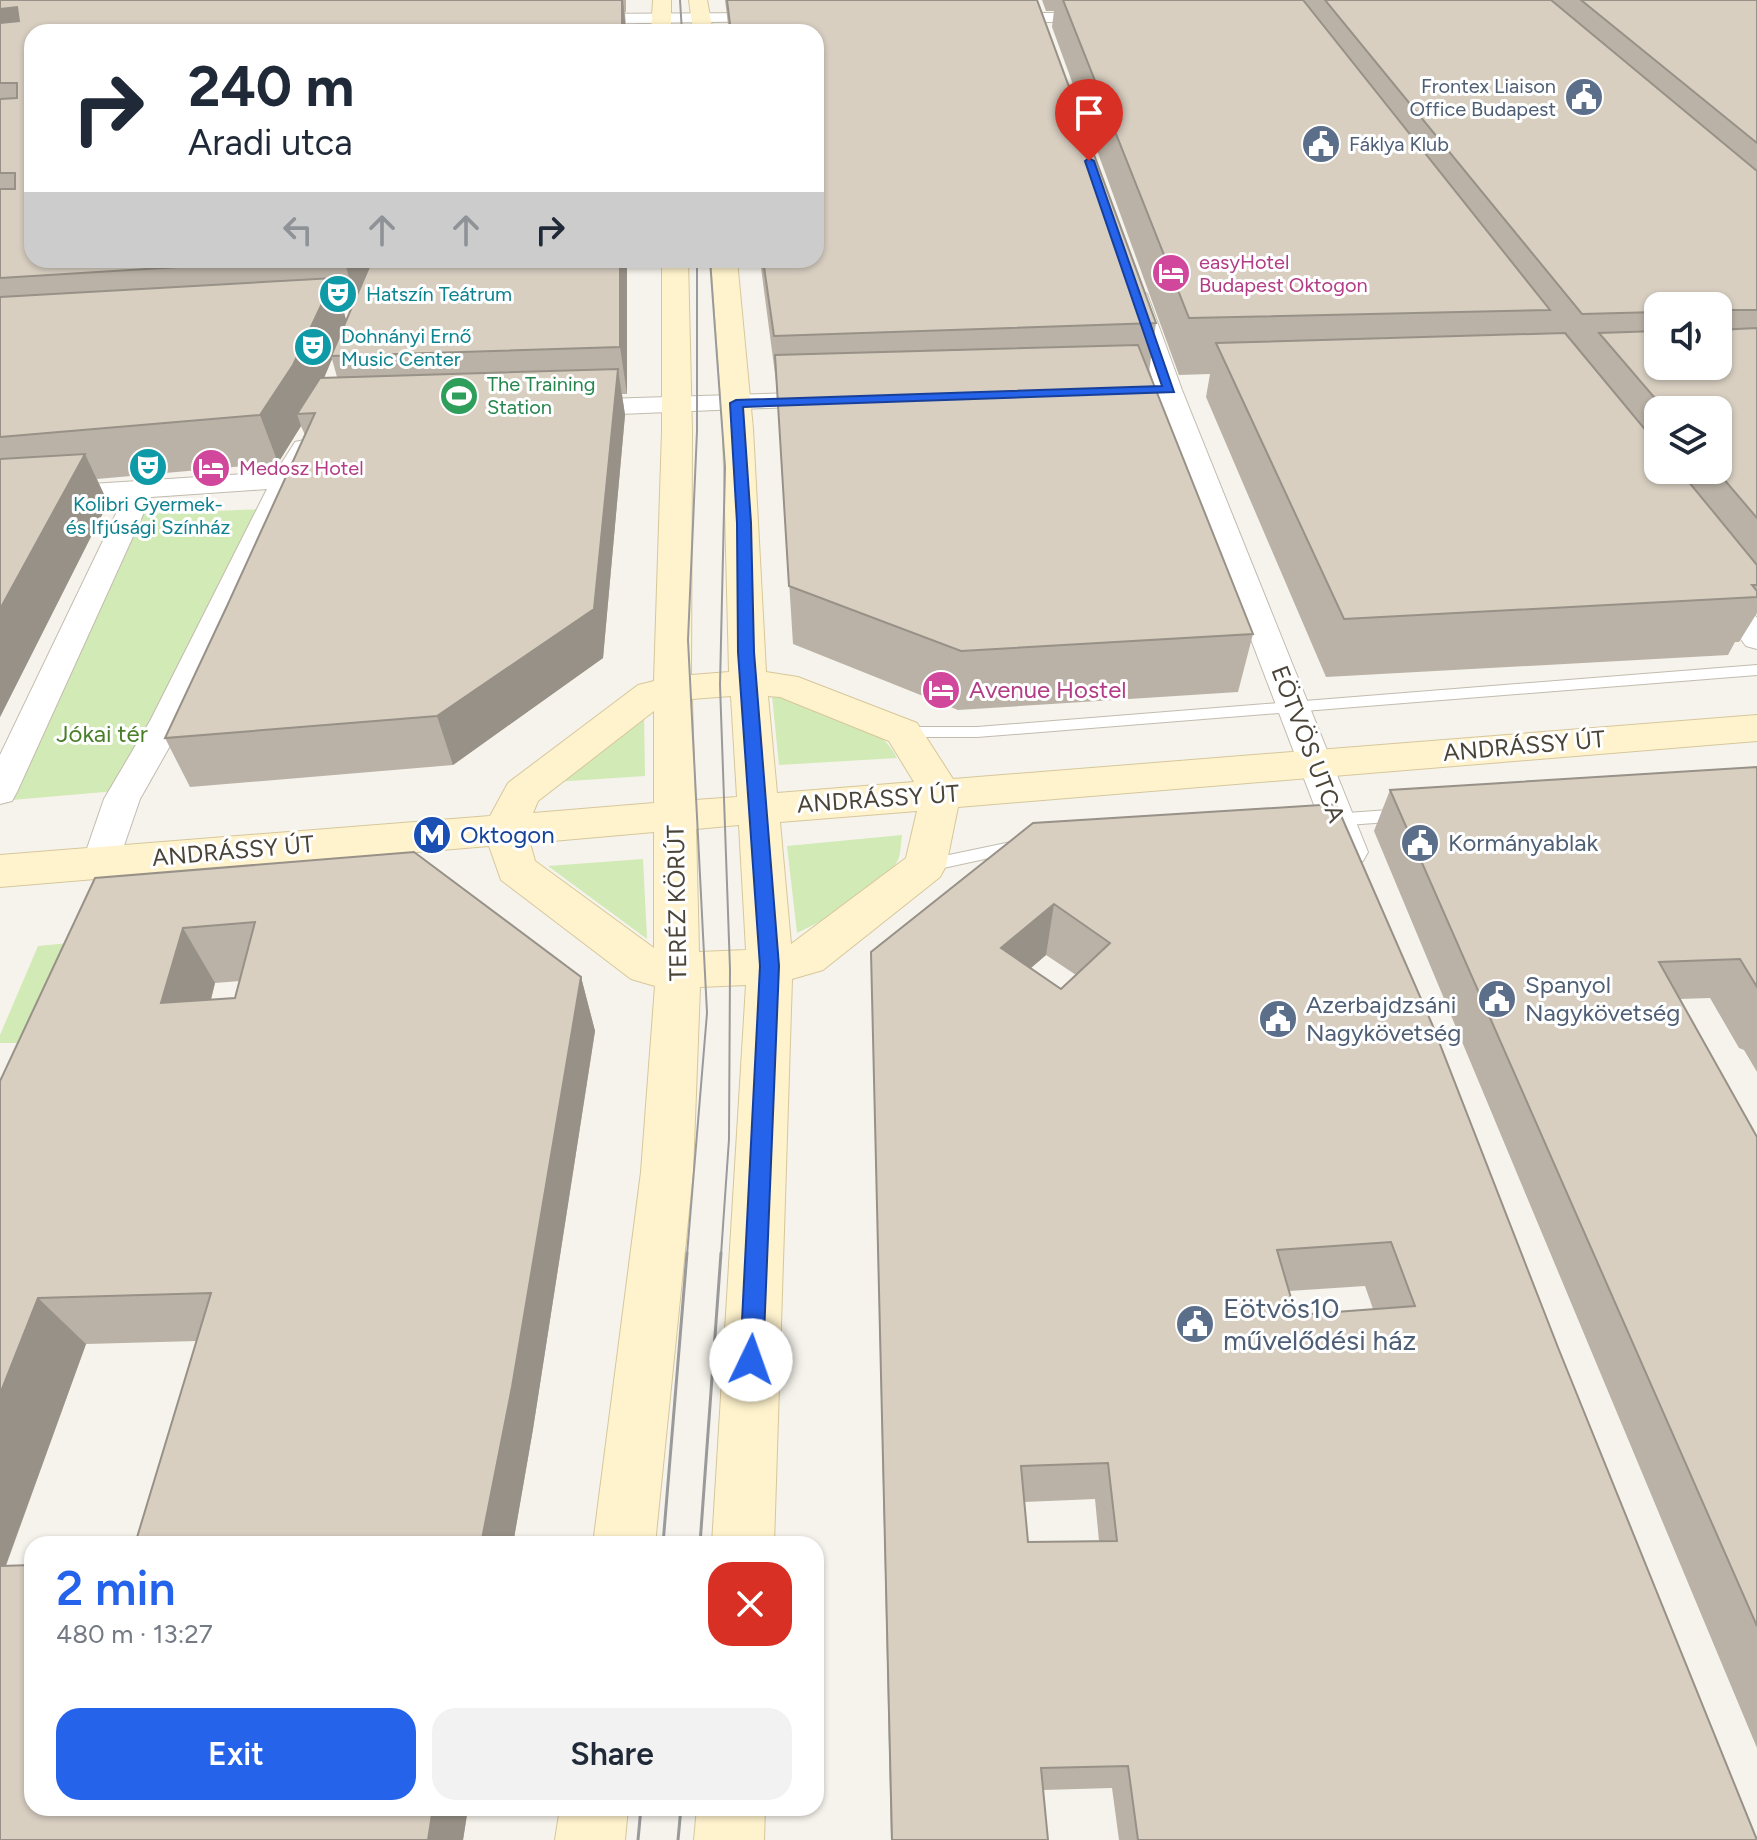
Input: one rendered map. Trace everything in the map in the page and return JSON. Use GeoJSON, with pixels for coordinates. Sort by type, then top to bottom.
{"type":"FeatureCollection","features":[{"type":"Feature","properties":{"kind":"main road","name":"TERÉZ KÖRÚT"},"geometry":{"type":"LineString","coordinates":[[625,1536],[667,1172],[679,971],[675,816],[675,268]]}},
{"type":"Feature","properties":{"kind":"main road"},"geometry":{"type":"LineString","coordinates":[[725,268],[736,403],[757,808],[770,966],[743,1536]]}},
{"type":"Feature","properties":{"kind":"main road"},"geometry":{"type":"LineString","coordinates":[[750,683],[785,685],[903,732],[941,793],[925,866],[807,958],[770,966],[679,971],[647,967],[516,869],[505,828],[522,793],[651,694],[675,688],[750,683]]}},
{"type":"Feature","properties":{"kind":"main road","name":"ANDRÁSSY ÚT"},"geometry":{"type":"LineString","coordinates":[[0,871],[1757,728]]}},
{"type":"Feature","properties":{"kind":"main road"},"geometry":{"type":"LineString","coordinates":[[590,1840],[593,1816]]}},
{"type":"Feature","properties":{"kind":"main road"},"geometry":{"type":"LineString","coordinates":[[729,1840],[730,1816]]}},
{"type":"Feature","properties":{"kind":"street"},"geometry":{"type":"LineString","coordinates":[[1035,9],[1050,48]]}},
{"type":"Feature","properties":{"kind":"street"},"geometry":{"type":"LineString","coordinates":[[977,18],[1035,9],[1120,18]]}},
{"type":"Feature","properties":{"kind":"street"},"geometry":{"type":"LineString","coordinates":[[554,19],[795,18]]}},
{"type":"Feature","properties":{"kind":"street","name":"EÖTVÖS UTCA"},"geometry":{"type":"LineString","coordinates":[[1128,271],[1169,390],[1314,763],[1325,820],[1367,894]]}},
{"type":"Feature","properties":{"kind":"street"},"geometry":{"type":"LineString","coordinates":[[1138,391],[1201,388]]}},
{"type":"Feature","properties":{"kind":"street"},"geometry":{"type":"LineString","coordinates":[[545,408],[857,400]]}},
{"type":"Feature","properties":{"kind":"street"},"geometry":{"type":"LineString","coordinates":[[100,863],[122,799],[167,721],[285,480],[317,427]]}},
{"type":"Feature","properties":{"kind":"street"},"geometry":{"type":"LineString","coordinates":[[0,498],[285,480]]}},
{"type":"Feature","properties":{"kind":"street"},"geometry":{"type":"LineString","coordinates":[[0,792],[140,491]]}},
{"type":"Feature","properties":{"kind":"street"},"geometry":{"type":"LineString","coordinates":[[1699,564],[1757,639]]}},
{"type":"Feature","properties":{"kind":"lane"},"geometry":{"type":"LineString","coordinates":[[903,732],[977,732],[1757,670]]}},
{"type":"Feature","properties":{"kind":"lane"},"geometry":{"type":"LineString","coordinates":[[1325,820],[1415,814]]}},
{"type":"Feature","properties":{"kind":"lane"},"geometry":{"type":"LineString","coordinates":[[925,866],[1011,847],[1042,844]]}},
{"type":"Feature","properties":{"kind":"green space","name":"Jókai tér"},"geometry":{"type":"Polygon","coordinates":[[[261,509],[139,789],[12,800],[142,514],[261,509]]]}},
{"type":"Feature","properties":{"kind":"green space"},"geometry":{"type":"Polygon","coordinates":[[[772,696],[824,709],[860,723],[888,744],[897,758],[779,765],[772,696]]]}},
{"type":"Feature","properties":{"kind":"green space"},"geometry":{"type":"Polygon","coordinates":[[[644,713],[645,776],[554,782],[644,713]]]}},
{"type":"Feature","properties":{"kind":"green space"},"geometry":{"type":"Polygon","coordinates":[[[902,835],[898,860],[881,881],[837,912],[797,933],[787,846],[902,835]]]}},
{"type":"Feature","properties":{"kind":"green space"},"geometry":{"type":"Polygon","coordinates":[[[643,859],[647,939],[548,866],[643,859]]]}},
{"type":"Feature","properties":{"kind":"green space"},"geometry":{"type":"Polygon","coordinates":[[[69,943],[28,1043],[0,1043],[0,1035],[38,946],[69,943]]]}},
{"type":"Feature","properties":{"kind":"building"},"geometry":{"type":"Polygon","coordinates":[[[0,0],[622,0],[622,24],[24,24],[24,268],[163,268],[0,278],[0,189],[15,189],[15,173],[0,173],[0,99],[17,98],[17,83],[0,83],[0,23],[19,21],[17,7],[0,9],[0,0]]]}},
{"type":"Feature","properties":{"kind":"building"},"geometry":{"type":"Polygon","coordinates":[[[727,0],[1037,0],[1156,323],[774,336],[764,268],[824,268],[824,24],[730,24],[727,0]]]}},
{"type":"Feature","properties":{"kind":"building"},"geometry":{"type":"Polygon","coordinates":[[[1063,0],[1303,0],[1550,310],[1189,318],[1063,0]]]}},
{"type":"Feature","properties":{"kind":"building"},"geometry":{"type":"Polygon","coordinates":[[[1325,0],[1551,0],[1757,171],[1757,310],[1732,310],[1732,292],[1644,292],[1644,312],[1582,314],[1325,0]]]}},
{"type":"Feature","properties":{"kind":"building"},"geometry":{"type":"Polygon","coordinates":[[[1581,0],[1757,0],[1757,143],[1581,0]]]}},
{"type":"Feature","properties":{"kind":"building"},"geometry":{"type":"Polygon","coordinates":[[[369,268],[620,268],[620,347],[331,356],[369,268]]]}},
{"type":"Feature","properties":{"kind":"building"},"geometry":{"type":"Polygon","coordinates":[[[334,278],[293,365],[260,415],[0,437],[0,297],[334,278]]]}},
{"type":"Feature","properties":{"kind":"building"},"geometry":{"type":"Polygon","coordinates":[[[1757,328],[1757,518],[1728,484],[1732,484],[1732,396],[1653,396],[1599,333],[1644,331],[1644,380],[1732,380],[1732,329],[1757,328]]]}},
{"type":"Feature","properties":{"kind":"building"},"geometry":{"type":"Polygon","coordinates":[[[1565,333],[1644,428],[1644,484],[1690,484],[1757,565],[1757,585],[1752,585],[1757,597],[1344,619],[1216,343],[1565,333]]]}},
{"type":"Feature","properties":{"kind":"building"},"geometry":{"type":"Polygon","coordinates":[[[1138,345],[1253,634],[961,651],[789,586],[775,355],[1138,345]]]}},
{"type":"Feature","properties":{"kind":"building"},"geometry":{"type":"Polygon","coordinates":[[[618,369],[594,609],[437,716],[165,738],[315,413],[297,414],[320,378],[618,369]]]}},
{"type":"Feature","properties":{"kind":"building"},"geometry":{"type":"Polygon","coordinates":[[[85,454],[0,609],[0,459],[85,454]]]}},
{"type":"Feature","properties":{"kind":"building"},"geometry":{"type":"Polygon","coordinates":[[[1757,767],[1757,987],[1740,959],[1659,962],[1757,1137],[1757,1626],[1390,790],[1757,767]]]}},
{"type":"Feature","properties":{"kind":"building"},"geometry":{"type":"Polygon","coordinates":[[[1336,804],[1432,1024],[1559,1350],[1757,1840],[1138,1840],[1128,1766],[1041,1768],[1048,1840],[892,1840],[871,952],[1033,823],[1336,804]],[[1054,904],[1001,948],[1061,989],[1110,943],[1054,904]],[[1391,1242],[1277,1250],[1296,1315],[1415,1306],[1391,1242]],[[1108,1463],[1021,1466],[1028,1542],[1117,1541],[1108,1463]]]}},
{"type":"Feature","properties":{"kind":"building"},"geometry":{"type":"Polygon","coordinates":[[[414,852],[581,977],[512,1387],[483,1536],[137,1536],[211,1293],[38,1298],[0,1394],[0,1081],[95,878],[414,852]],[[255,922],[183,928],[161,1003],[235,998],[255,922]]]}},
{"type":"Feature","properties":{"kind":"building"},"geometry":{"type":"Polygon","coordinates":[[[24,1565],[24,1816],[432,1816],[428,1840],[0,1840],[0,1566],[24,1565]]]}},
{"type":"Feature","properties":{"kind":"tram line"},"geometry":{"type":"LineString","coordinates":[[680,0],[682,24]]}},
{"type":"Feature","properties":{"kind":"tram line"},"geometry":{"type":"LineString","coordinates":[[687,1255],[707,1013],[688,640],[697,431],[697,268]]}},
{"type":"Feature","properties":{"kind":"tram line"},"geometry":{"type":"LineString","coordinates":[[711,268],[725,467],[720,685],[730,969],[729,1139],[721,1255]]}},
{"type":"Feature","properties":{"kind":"tram line"},"geometry":{"type":"LineString","coordinates":[[664,1536],[687,1253]]}},
{"type":"Feature","properties":{"kind":"tram line"},"geometry":{"type":"LineString","coordinates":[[701,1536],[721,1253]]}},
{"type":"Feature","properties":{"kind":"tram line"},"geometry":{"type":"LineString","coordinates":[[638,1840],[640,1816]]}},
{"type":"Feature","properties":{"kind":"tram line"},"geometry":{"type":"LineString","coordinates":[[678,1840],[680,1816]]}},
{"type":"Feature","properties":{"kind":"place","name":"Frontex Liaison Office Budapest"},"geometry":{"type":"Point","coordinates":[1584,97]}},
{"type":"Feature","properties":{"kind":"place","name":"Fáklya Klub"},"geometry":{"type":"Point","coordinates":[1321,144]}},
{"type":"Feature","properties":{"kind":"place","name":"easyHotel Budapest Oktogon"},"geometry":{"type":"Point","coordinates":[1171,273]}},
{"type":"Feature","properties":{"kind":"place","name":"Hatszín Teátrum"},"geometry":{"type":"Point","coordinates":[338,294]}},
{"type":"Feature","properties":{"kind":"place","name":"Dohnányi Ernő Music Center"},"geometry":{"type":"Point","coordinates":[313,347]}},
{"type":"Feature","properties":{"kind":"place","name":"The Training Station"},"geometry":{"type":"Point","coordinates":[459,396]}},
{"type":"Feature","properties":{"kind":"place","name":"Kolibri Gyermek- és Ifjúsági Színház"},"geometry":{"type":"Point","coordinates":[148,467]}},
{"type":"Feature","properties":{"kind":"place","name":"Medosz Hotel"},"geometry":{"type":"Point","coordinates":[211,468]}},
{"type":"Feature","properties":{"kind":"place","name":"Avenue Hostel"},"geometry":{"type":"Point","coordinates":[941,690]}},
{"type":"Feature","properties":{"kind":"place","name":"Oktogon"},"geometry":{"type":"Point","coordinates":[432,835]}},
{"type":"Feature","properties":{"kind":"place","name":"Kormányablak"},"geometry":{"type":"Point","coordinates":[1420,843]}},
{"type":"Feature","properties":{"kind":"place","name":"Spanyol Nagykövetség"},"geometry":{"type":"Point","coordinates":[1497,999]}},
{"type":"Feature","properties":{"kind":"place","name":"Azerbajdzsáni Nagykövetség"},"geometry":{"type":"Point","coordinates":[1278,1019]}},
{"type":"Feature","properties":{"kind":"place","name":"Eötvös10 művelődési ház"},"geometry":{"type":"Point","coordinates":[1195,1324]}},
{"type":"Feature","properties":{"kind":"route"},"geometry":{"type":"LineString","coordinates":[[751,1360],[770,966],[746,652],[744,523],[736,403],[1169,390],[1089,161]]}}]}
